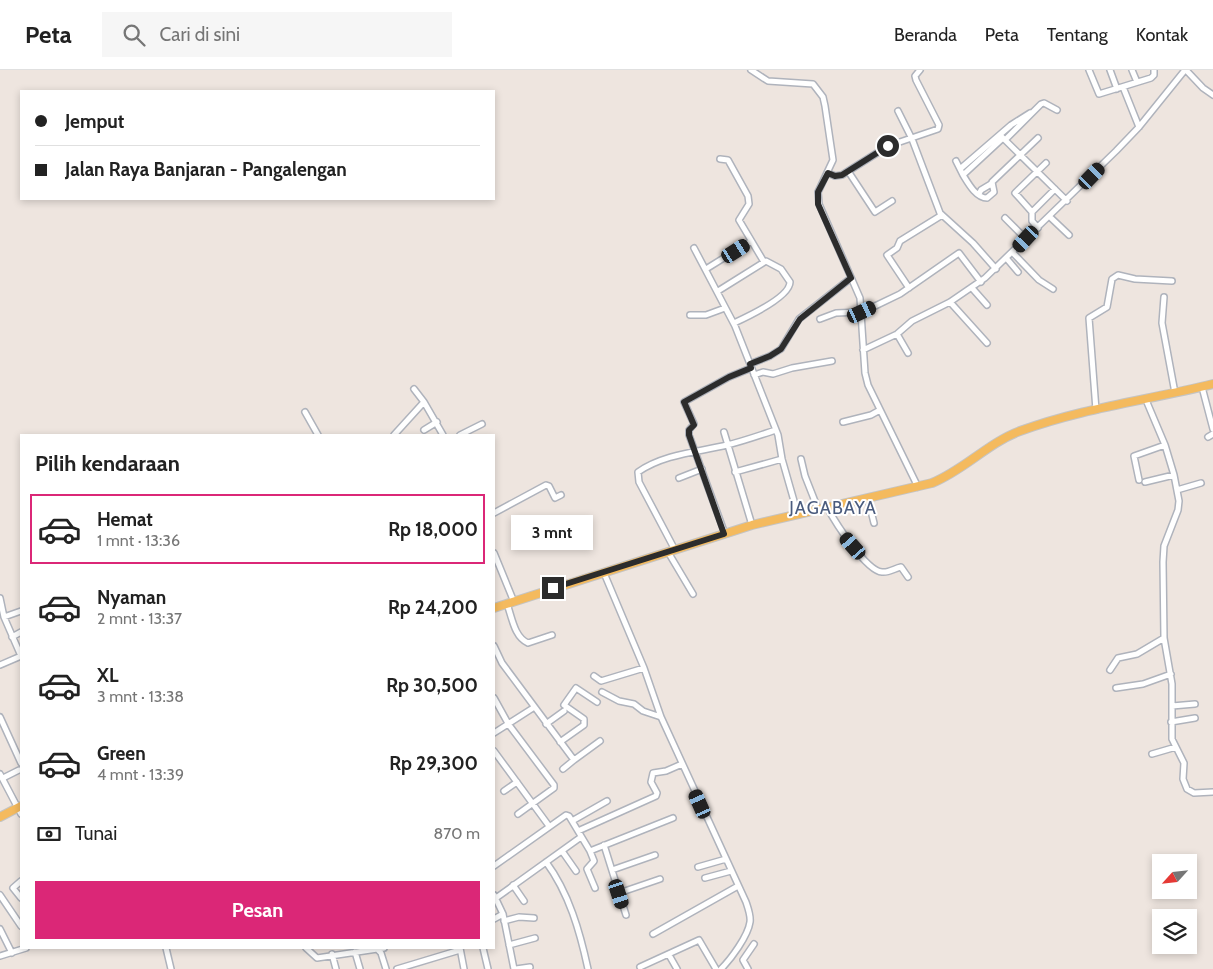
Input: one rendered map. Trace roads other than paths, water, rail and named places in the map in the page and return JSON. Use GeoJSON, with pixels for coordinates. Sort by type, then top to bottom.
{"type":"FeatureCollection","features":[{"type":"Feature","properties":{"kind":"main road"},"geometry":{"type":"LineString","coordinates":[[495,608],[752,525],[918,488],[947,476],[1020,431],[1213,384]]}},
{"type":"Feature","properties":{"kind":"main road"},"geometry":{"type":"LineString","coordinates":[[0,817],[20,809]]}},
{"type":"Feature","properties":{"kind":"street"},"geometry":{"type":"LineString","coordinates":[[751,70],[768,82],[810,83],[820,91],[826,106],[833,160],[818,192],[818,204],[860,298],[866,379],[918,488]]}},
{"type":"Feature","properties":{"kind":"street"},"geometry":{"type":"LineString","coordinates":[[828,173],[838,176],[888,146],[939,128],[916,80],[915,76],[920,70]]}},
{"type":"Feature","properties":{"kind":"street"},"geometry":{"type":"LineString","coordinates":[[1089,70],[1098,94],[1153,77],[1154,70]]}},
{"type":"Feature","properties":{"kind":"street"},"geometry":{"type":"LineString","coordinates":[[1110,70],[1139,127]]}},
{"type":"Feature","properties":{"kind":"street"},"geometry":{"type":"LineString","coordinates":[[1132,70],[1137,82]]}},
{"type":"Feature","properties":{"kind":"street"},"geometry":{"type":"LineString","coordinates":[[863,350],[897,334],[912,321],[950,302],[981,282],[996,269],[1050,218],[1139,127],[1186,70],[1203,88],[1213,95]]}},
{"type":"Feature","properties":{"kind":"street"},"geometry":{"type":"LineString","coordinates":[[963,175],[1003,138],[1022,117],[1043,104],[1057,110]]}},
{"type":"Feature","properties":{"kind":"street"},"geometry":{"type":"LineString","coordinates":[[898,111],[912,139],[938,210],[973,243],[996,269]]}},
{"type":"Feature","properties":{"kind":"street"},"geometry":{"type":"LineString","coordinates":[[1003,138],[1067,201]]}},
{"type":"Feature","properties":{"kind":"street"},"geometry":{"type":"LineString","coordinates":[[960,169],[1003,138]]}},
{"type":"Feature","properties":{"kind":"street"},"geometry":{"type":"LineString","coordinates":[[979,194],[981,190],[991,184],[1038,138]]}},
{"type":"Feature","properties":{"kind":"street"},"geometry":{"type":"LineString","coordinates":[[720,159],[728,160],[748,196],[749,204],[739,220],[764,262],[780,269],[788,278],[790,286],[761,310],[734,323]]}},
{"type":"Feature","properties":{"kind":"street"},"geometry":{"type":"LineString","coordinates":[[956,161],[972,189],[984,198],[994,193],[991,184]]}},
{"type":"Feature","properties":{"kind":"street"},"geometry":{"type":"LineString","coordinates":[[1038,228],[1032,221],[1032,212],[1015,193],[1046,163]]}},
{"type":"Feature","properties":{"kind":"street"},"geometry":{"type":"LineString","coordinates":[[848,171],[875,212],[892,201]]}},
{"type":"Feature","properties":{"kind":"street"},"geometry":{"type":"LineString","coordinates":[[1032,212],[1055,189]]}},
{"type":"Feature","properties":{"kind":"street"},"geometry":{"type":"LineString","coordinates":[[909,288],[888,255],[897,248],[900,241],[942,215]]}},
{"type":"Feature","properties":{"kind":"street"},"geometry":{"type":"LineString","coordinates":[[1005,218],[1026,239]]}},
{"type":"Feature","properties":{"kind":"street"},"geometry":{"type":"LineString","coordinates":[[1050,218],[1069,235]]}},
{"type":"Feature","properties":{"kind":"street"},"geometry":{"type":"LineString","coordinates":[[706,269],[751,241]]}},
{"type":"Feature","properties":{"kind":"street"},"geometry":{"type":"LineString","coordinates":[[694,248],[734,323],[776,430],[798,515]]}},
{"type":"Feature","properties":{"kind":"street"},"geometry":{"type":"LineString","coordinates":[[820,319],[838,313],[862,312],[909,288],[959,253],[981,282]]}},
{"type":"Feature","properties":{"kind":"street"},"geometry":{"type":"LineString","coordinates":[[1013,253],[1039,280],[1053,289]]}},
{"type":"Feature","properties":{"kind":"street"},"geometry":{"type":"LineString","coordinates":[[1007,259],[1018,272]]}},
{"type":"Feature","properties":{"kind":"street"},"geometry":{"type":"LineString","coordinates":[[718,291],[764,262]]}},
{"type":"Feature","properties":{"kind":"street"},"geometry":{"type":"LineString","coordinates":[[1096,411],[1090,318],[1107,306],[1112,278],[1118,276],[1172,281]]}},
{"type":"Feature","properties":{"kind":"street"},"geometry":{"type":"LineString","coordinates":[[724,534],[688,432],[694,424],[684,402],[781,349],[800,319],[851,278]]}},
{"type":"Feature","properties":{"kind":"street"},"geometry":{"type":"LineString","coordinates":[[972,288],[987,305]]}},
{"type":"Feature","properties":{"kind":"street"},"geometry":{"type":"LineString","coordinates":[[1164,297],[1162,323],[1175,393]]}},
{"type":"Feature","properties":{"kind":"street"},"geometry":{"type":"LineString","coordinates":[[950,302],[987,343]]}},
{"type":"Feature","properties":{"kind":"street"},"geometry":{"type":"LineString","coordinates":[[690,314],[706,315],[725,308]]}},
{"type":"Feature","properties":{"kind":"street"},"geometry":{"type":"LineString","coordinates":[[897,334],[908,353]]}},
{"type":"Feature","properties":{"kind":"street"},"geometry":{"type":"LineString","coordinates":[[754,375],[763,372],[772,374],[792,368],[832,361]]}},
{"type":"Feature","properties":{"kind":"street"},"geometry":{"type":"LineString","coordinates":[[1202,387],[1213,429]]}},
{"type":"Feature","properties":{"kind":"street"},"geometry":{"type":"LineString","coordinates":[[414,390],[424,402],[442,434]]}},
{"type":"Feature","properties":{"kind":"street"},"geometry":{"type":"LineString","coordinates":[[1146,400],[1165,445],[1177,490],[1178,510],[1167,536],[1163,562],[1164,638],[1171,674],[1172,739],[1184,762],[1185,784],[1190,792],[1213,792]]}},
{"type":"Feature","properties":{"kind":"street"},"geometry":{"type":"LineString","coordinates":[[395,434],[424,402]]}},
{"type":"Feature","properties":{"kind":"street"},"geometry":{"type":"LineString","coordinates":[[843,422],[871,415],[880,410]]}},
{"type":"Feature","properties":{"kind":"street"},"geometry":{"type":"LineString","coordinates":[[305,412],[317,434]]}},
{"type":"Feature","properties":{"kind":"street"},"geometry":{"type":"LineString","coordinates":[[424,430],[436,422]]}},
{"type":"Feature","properties":{"kind":"street"},"geometry":{"type":"LineString","coordinates":[[462,434],[482,424]]}},
{"type":"Feature","properties":{"kind":"street"},"geometry":{"type":"LineString","coordinates":[[693,594],[639,482],[638,472],[649,464],[665,459],[727,445],[776,430]]}},
{"type":"Feature","properties":{"kind":"street"},"geometry":{"type":"LineString","coordinates":[[724,432],[752,525]]}},
{"type":"Feature","properties":{"kind":"street"},"geometry":{"type":"LineString","coordinates":[[1165,445],[1134,456],[1142,481],[1174,475]]}},
{"type":"Feature","properties":{"kind":"street"},"geometry":{"type":"LineString","coordinates":[[735,472],[782,459]]}},
{"type":"Feature","properties":{"kind":"street"},"geometry":{"type":"LineString","coordinates":[[801,459],[807,482],[823,508],[871,567],[884,572],[901,567],[908,577]]}},
{"type":"Feature","properties":{"kind":"street"},"geometry":{"type":"LineString","coordinates":[[679,478],[702,469]]}},
{"type":"Feature","properties":{"kind":"street"},"geometry":{"type":"LineString","coordinates":[[1177,490],[1201,483]]}},
{"type":"Feature","properties":{"kind":"street"},"geometry":{"type":"LineString","coordinates":[[495,512],[546,485],[555,498],[561,495]]}},
{"type":"Feature","properties":{"kind":"street"},"geometry":{"type":"LineString","coordinates":[[868,499],[874,522]]}},
{"type":"Feature","properties":{"kind":"street"},"geometry":{"type":"LineString","coordinates":[[495,557],[511,603],[516,632],[523,641],[528,643],[552,635]]}},
{"type":"Feature","properties":{"kind":"street"},"geometry":{"type":"LineString","coordinates":[[604,573],[682,764],[746,902],[750,922],[730,959],[721,969]]}},
{"type":"Feature","properties":{"kind":"street"},"geometry":{"type":"LineString","coordinates":[[0,598],[4,617],[20,654]]}},
{"type":"Feature","properties":{"kind":"street"},"geometry":{"type":"LineString","coordinates":[[4,617],[20,611]]}},
{"type":"Feature","properties":{"kind":"street"},"geometry":{"type":"LineString","coordinates":[[12,637],[20,633]]}},
{"type":"Feature","properties":{"kind":"street"},"geometry":{"type":"LineString","coordinates":[[1110,670],[1118,658],[1138,654],[1164,638]]}},
{"type":"Feature","properties":{"kind":"street"},"geometry":{"type":"LineString","coordinates":[[495,648],[502,664],[574,760]]}},
{"type":"Feature","properties":{"kind":"street"},"geometry":{"type":"LineString","coordinates":[[0,665],[20,656]]}},
{"type":"Feature","properties":{"kind":"street"},"geometry":{"type":"LineString","coordinates":[[594,676],[601,681],[644,668]]}},
{"type":"Feature","properties":{"kind":"street"},"geometry":{"type":"LineString","coordinates":[[1116,688],[1149,682],[1171,674]]}},
{"type":"Feature","properties":{"kind":"street"},"geometry":{"type":"LineString","coordinates":[[560,742],[584,725],[584,719],[564,705],[576,688],[597,702]]}},
{"type":"Feature","properties":{"kind":"street"},"geometry":{"type":"LineString","coordinates":[[602,692],[619,701],[634,704],[643,712],[662,717]]}},
{"type":"Feature","properties":{"kind":"street"},"geometry":{"type":"LineString","coordinates":[[495,700],[509,724],[554,785],[554,788],[518,814]]}},
{"type":"Feature","properties":{"kind":"street"},"geometry":{"type":"LineString","coordinates":[[1172,706],[1195,704]]}},
{"type":"Feature","properties":{"kind":"street"},"geometry":{"type":"LineString","coordinates":[[495,732],[534,708]]}},
{"type":"Feature","properties":{"kind":"street"},"geometry":{"type":"LineString","coordinates":[[546,724],[564,711]]}},
{"type":"Feature","properties":{"kind":"street"},"geometry":{"type":"LineString","coordinates":[[0,717],[20,761]]}},
{"type":"Feature","properties":{"kind":"street"},"geometry":{"type":"LineString","coordinates":[[1171,722],[1195,718]]}},
{"type":"Feature","properties":{"kind":"street"},"geometry":{"type":"LineString","coordinates":[[563,769],[600,741]]}},
{"type":"Feature","properties":{"kind":"street"},"geometry":{"type":"LineString","coordinates":[[1152,754],[1176,747]]}},
{"type":"Feature","properties":{"kind":"street"},"geometry":{"type":"LineString","coordinates":[[495,752],[549,826]]}},
{"type":"Feature","properties":{"kind":"street"},"geometry":{"type":"LineString","coordinates":[[495,763],[500,760]]}},
{"type":"Feature","properties":{"kind":"street"},"geometry":{"type":"LineString","coordinates":[[578,831],[656,796],[657,793],[651,782],[653,773],[666,771],[682,764]]}},
{"type":"Feature","properties":{"kind":"street"},"geometry":{"type":"LineString","coordinates":[[20,770],[1,776],[20,809]]}},
{"type":"Feature","properties":{"kind":"street"},"geometry":{"type":"LineString","coordinates":[[504,791],[517,782]]}},
{"type":"Feature","properties":{"kind":"street"},"geometry":{"type":"LineString","coordinates":[[572,821],[607,801]]}},
{"type":"Feature","properties":{"kind":"street"},"geometry":{"type":"LineString","coordinates":[[495,865],[567,815],[594,860],[587,868],[595,888]]}},
{"type":"Feature","properties":{"kind":"street"},"geometry":{"type":"LineString","coordinates":[[590,851],[673,818]]}},
{"type":"Feature","properties":{"kind":"street"},"geometry":{"type":"LineString","coordinates":[[530,967],[515,969],[503,914],[495,896],[581,837]]}},
{"type":"Feature","properties":{"kind":"street"},"geometry":{"type":"LineString","coordinates":[[604,845],[626,915]]}},
{"type":"Feature","properties":{"kind":"street"},"geometry":{"type":"LineString","coordinates":[[562,851],[576,872]]}},
{"type":"Feature","properties":{"kind":"street"},"geometry":{"type":"LineString","coordinates":[[612,870],[654,855]]}},
{"type":"Feature","properties":{"kind":"street"},"geometry":{"type":"LineString","coordinates":[[698,867],[726,859]]}},
{"type":"Feature","properties":{"kind":"street"},"geometry":{"type":"LineString","coordinates":[[546,862],[563,890],[576,923],[588,969]]}},
{"type":"Feature","properties":{"kind":"street"},"geometry":{"type":"LineString","coordinates":[[705,878],[731,871]]}},
{"type":"Feature","properties":{"kind":"street"},"geometry":{"type":"LineString","coordinates":[[619,894],[660,879]]}},
{"type":"Feature","properties":{"kind":"street"},"geometry":{"type":"LineString","coordinates":[[20,882],[13,888],[20,897]]}},
{"type":"Feature","properties":{"kind":"street"},"geometry":{"type":"LineString","coordinates":[[513,885],[524,901]]}},
{"type":"Feature","properties":{"kind":"street"},"geometry":{"type":"LineString","coordinates":[[653,934],[738,886]]}},
{"type":"Feature","properties":{"kind":"street"},"geometry":{"type":"LineString","coordinates":[[0,895],[20,925]]}},
{"type":"Feature","properties":{"kind":"street"},"geometry":{"type":"LineString","coordinates":[[495,918],[503,914]]}},
{"type":"Feature","properties":{"kind":"street"},"geometry":{"type":"LineString","coordinates":[[504,921],[534,918]]}},
{"type":"Feature","properties":{"kind":"street"},"geometry":{"type":"LineString","coordinates":[[0,929],[12,953]]}},
{"type":"Feature","properties":{"kind":"street"},"geometry":{"type":"LineString","coordinates":[[510,945],[535,938]]}},
{"type":"Feature","properties":{"kind":"street"},"geometry":{"type":"LineString","coordinates":[[640,967],[700,940],[716,969]]}},
{"type":"Feature","properties":{"kind":"street"},"geometry":{"type":"LineString","coordinates":[[748,969],[744,960],[754,944]]}},
{"type":"Feature","properties":{"kind":"street"},"geometry":{"type":"LineString","coordinates":[[0,956],[23,949]]}},
{"type":"Feature","properties":{"kind":"street"},"geometry":{"type":"LineString","coordinates":[[168,949],[171,969]]}},
{"type":"Feature","properties":{"kind":"street"},"geometry":{"type":"LineString","coordinates":[[307,949],[317,958],[352,950],[375,949],[381,953],[386,969]]}},
{"type":"Feature","properties":{"kind":"street"},"geometry":{"type":"LineString","coordinates":[[397,969],[460,949],[464,969]]}},
{"type":"Feature","properties":{"kind":"street"},"geometry":{"type":"LineString","coordinates":[[484,949],[488,969]]}},
{"type":"Feature","properties":{"kind":"street"},"geometry":{"type":"LineString","coordinates":[[352,950],[360,969]]}},
{"type":"Feature","properties":{"kind":"street"},"geometry":{"type":"LineString","coordinates":[[332,954],[336,969]]}},
{"type":"Feature","properties":{"kind":"street"},"geometry":{"type":"LineString","coordinates":[[669,955],[677,969]]}},
{"type":"Feature","properties":{"kind":"district","name":"JAGABAYA"},"geometry":{"type":"Point","coordinates":[833,508]}}]}
